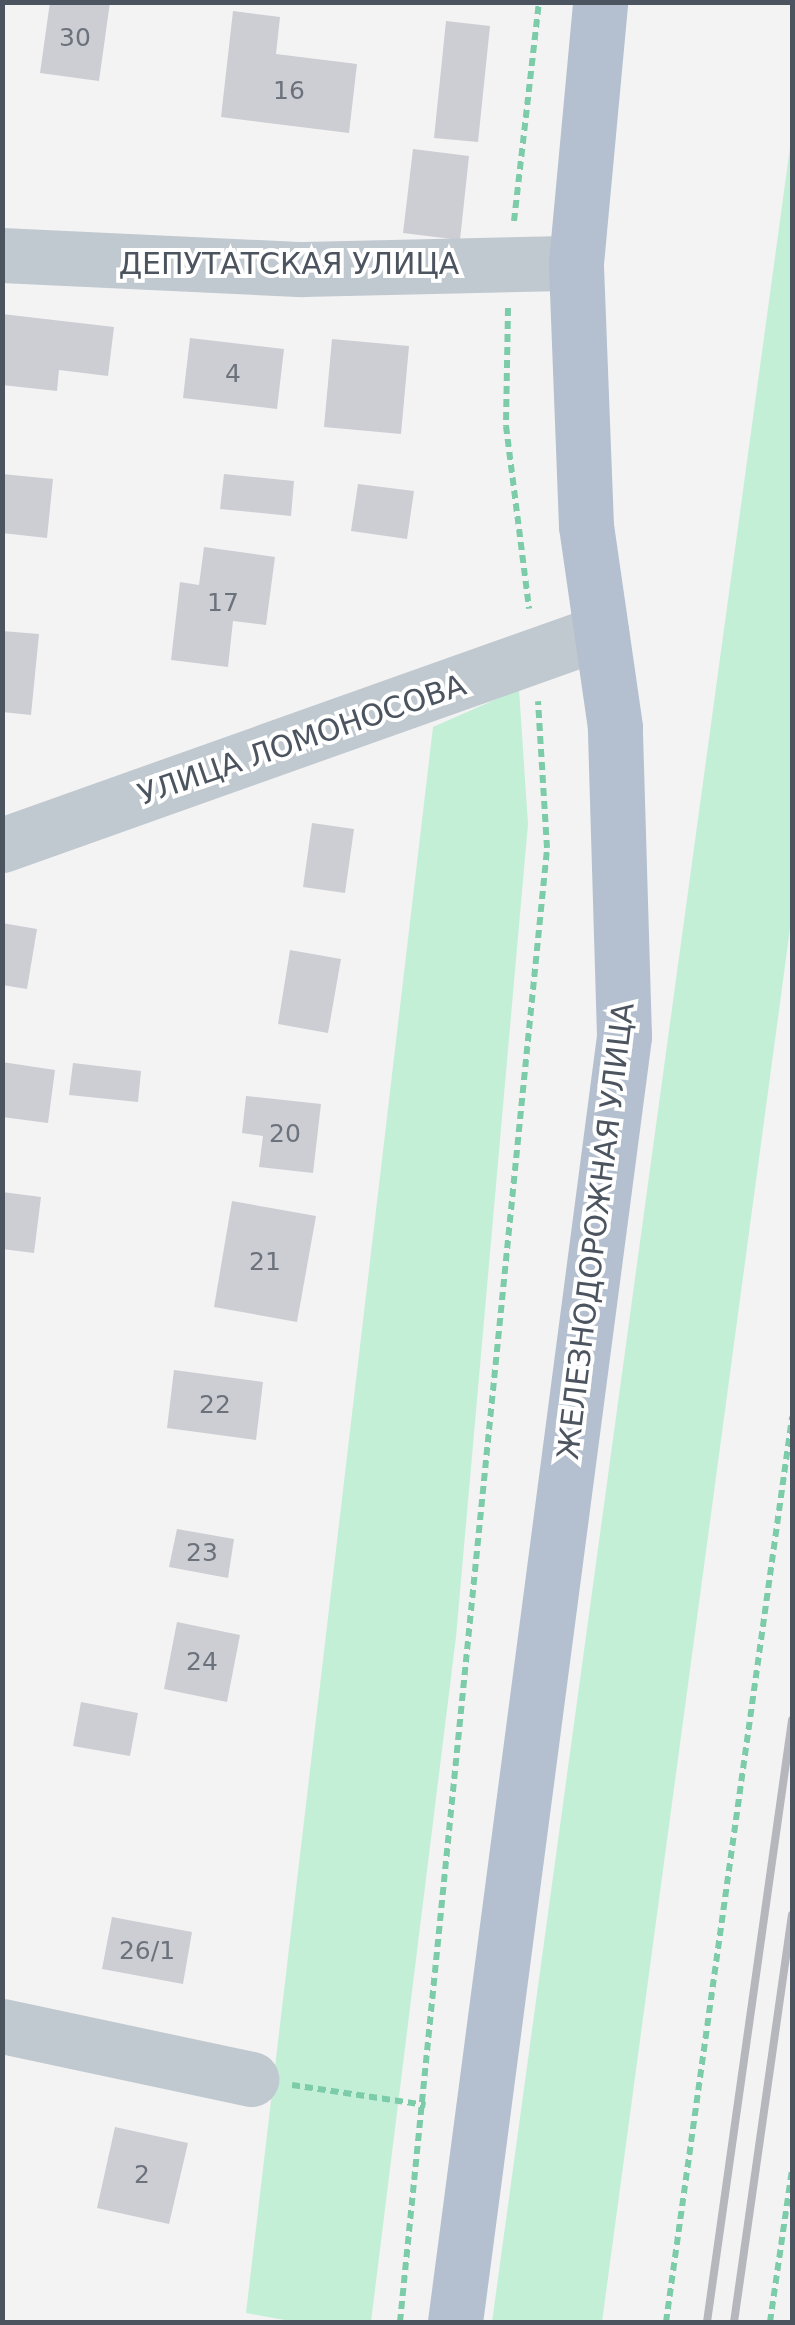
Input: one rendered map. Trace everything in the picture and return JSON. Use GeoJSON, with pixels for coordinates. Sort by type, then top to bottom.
{"type":"FeatureCollection","features":[{"type":"Feature","properties":{"kind":"main road","name":"ЖЕЛЕЗНОДОРОЖНАЯ УЛИЦА"},"geometry":{"type":"LineString","coordinates":[[454,2322],[472,2217],[624,1036],[625,894],[601,632],[586,526],[576,263],[600,2]]}},
{"type":"Feature","properties":{"kind":"street","name":"ДЕПУТАТСКАЯ УЛИЦА"},"geometry":{"type":"LineString","coordinates":[[2,256],[303,269],[576,263]]}},
{"type":"Feature","properties":{"kind":"street","name":"УЛИЦА ЛОМОНОСОВА"},"geometry":{"type":"LineString","coordinates":[[2,845],[601,632]]}},
{"type":"Feature","properties":{"kind":"street"},"geometry":{"type":"LineString","coordinates":[[2,2026],[252,2078]]}},
{"type":"Feature","properties":{"kind":"path"},"geometry":{"type":"LineString","coordinates":[[400,2322],[426,2104],[548,848],[535,657],[506,426],[509,264],[540,2]]}},
{"type":"Feature","properties":{"kind":"path"},"geometry":{"type":"LineString","coordinates":[[666,2322],[792,1418]]}},
{"type":"Feature","properties":{"kind":"path"},"geometry":{"type":"LineString","coordinates":[[252,2078],[426,2104]]}},
{"type":"Feature","properties":{"kind":"path"},"geometry":{"type":"LineString","coordinates":[[770,2322],[792,2170]]}},
{"type":"Feature","properties":{"kind":"green space"},"geometry":{"type":"Polygon","coordinates":[[[792,133],[792,914],[602,2322],[492,2322],[792,133]]]}},
{"type":"Feature","properties":{"kind":"green space"},"geometry":{"type":"Polygon","coordinates":[[[519,689],[528,824],[456,1637],[371,2322],[296,2322],[246,2313],[433,727],[519,689]]]}},
{"type":"Feature","properties":{"kind":"building"},"geometry":{"type":"Polygon","coordinates":[[[50,2],[110,2],[99,81],[40,73],[50,2]]]}},
{"type":"Feature","properties":{"kind":"building"},"geometry":{"type":"Polygon","coordinates":[[[233,11],[280,17],[276,54],[357,64],[349,133],[221,117],[233,11]]]}},
{"type":"Feature","properties":{"kind":"building"},"geometry":{"type":"Polygon","coordinates":[[[446,21],[490,26],[478,142],[434,138],[446,21]]]}},
{"type":"Feature","properties":{"kind":"building"},"geometry":{"type":"Polygon","coordinates":[[[413,149],[469,156],[460,240],[403,233],[413,149]]]}},
{"type":"Feature","properties":{"kind":"building"},"geometry":{"type":"Polygon","coordinates":[[[2,314],[114,327],[108,376],[59,370],[57,391],[2,385],[2,314]]]}},
{"type":"Feature","properties":{"kind":"building"},"geometry":{"type":"Polygon","coordinates":[[[190,338],[284,349],[277,409],[183,398],[190,338]]]}},
{"type":"Feature","properties":{"kind":"building"},"geometry":{"type":"Polygon","coordinates":[[[332,339],[409,346],[401,434],[324,427],[332,339]]]}},
{"type":"Feature","properties":{"kind":"building"},"geometry":{"type":"Polygon","coordinates":[[[2,474],[53,479],[47,538],[2,533],[2,474]]]}},
{"type":"Feature","properties":{"kind":"building"},"geometry":{"type":"Polygon","coordinates":[[[224,474],[294,481],[291,516],[220,509],[224,474]]]}},
{"type":"Feature","properties":{"kind":"building"},"geometry":{"type":"Polygon","coordinates":[[[358,484],[414,491],[407,539],[351,531],[358,484]]]}},
{"type":"Feature","properties":{"kind":"building"},"geometry":{"type":"Polygon","coordinates":[[[204,547],[275,557],[266,625],[233,621],[228,667],[171,660],[180,582],[199,585],[204,547]]]}},
{"type":"Feature","properties":{"kind":"building"},"geometry":{"type":"Polygon","coordinates":[[[2,631],[39,634],[31,715],[2,712],[2,631]]]}},
{"type":"Feature","properties":{"kind":"building"},"geometry":{"type":"Polygon","coordinates":[[[312,823],[354,829],[345,893],[303,887],[312,823]]]}},
{"type":"Feature","properties":{"kind":"building"},"geometry":{"type":"Polygon","coordinates":[[[2,923],[37,929],[27,989],[2,985],[2,923]]]}},
{"type":"Feature","properties":{"kind":"building"},"geometry":{"type":"Polygon","coordinates":[[[290,950],[341,959],[328,1033],[278,1024],[290,950]]]}},
{"type":"Feature","properties":{"kind":"building"},"geometry":{"type":"Polygon","coordinates":[[[2,1062],[55,1070],[48,1123],[2,1117],[2,1062]]]}},
{"type":"Feature","properties":{"kind":"building"},"geometry":{"type":"Polygon","coordinates":[[[73,1063],[141,1071],[138,1102],[69,1095],[73,1063]]]}},
{"type":"Feature","properties":{"kind":"building"},"geometry":{"type":"Polygon","coordinates":[[[246,1096],[321,1104],[313,1173],[259,1167],[263,1136],[242,1133],[246,1096]]]}},
{"type":"Feature","properties":{"kind":"building"},"geometry":{"type":"Polygon","coordinates":[[[2,1192],[41,1197],[34,1253],[2,1249],[2,1192]]]}},
{"type":"Feature","properties":{"kind":"building"},"geometry":{"type":"Polygon","coordinates":[[[232,1201],[316,1216],[297,1322],[214,1307],[232,1201]]]}},
{"type":"Feature","properties":{"kind":"building"},"geometry":{"type":"Polygon","coordinates":[[[174,1370],[263,1382],[256,1440],[167,1428],[174,1370]]]}},
{"type":"Feature","properties":{"kind":"building"},"geometry":{"type":"Polygon","coordinates":[[[177,1529],[234,1539],[228,1578],[169,1567],[177,1529]]]}},
{"type":"Feature","properties":{"kind":"building"},"geometry":{"type":"Polygon","coordinates":[[[177,1622],[240,1635],[227,1702],[164,1689],[177,1622]]]}},
{"type":"Feature","properties":{"kind":"building"},"geometry":{"type":"Polygon","coordinates":[[[81,1702],[138,1713],[130,1756],[73,1746],[81,1702]]]}},
{"type":"Feature","properties":{"kind":"building"},"geometry":{"type":"Polygon","coordinates":[[[112,1917],[192,1932],[183,1984],[102,1969],[112,1917]]]}},
{"type":"Feature","properties":{"kind":"building"},"geometry":{"type":"Polygon","coordinates":[[[115,2127],[188,2143],[169,2224],[97,2208],[115,2127]]]}},
{"type":"Feature","properties":{"kind":"railway"},"geometry":{"type":"LineString","coordinates":[[707,2322],[792,1720]]}},
{"type":"Feature","properties":{"kind":"railway"},"geometry":{"type":"LineString","coordinates":[[734,2322],[792,1915]]}}]}
